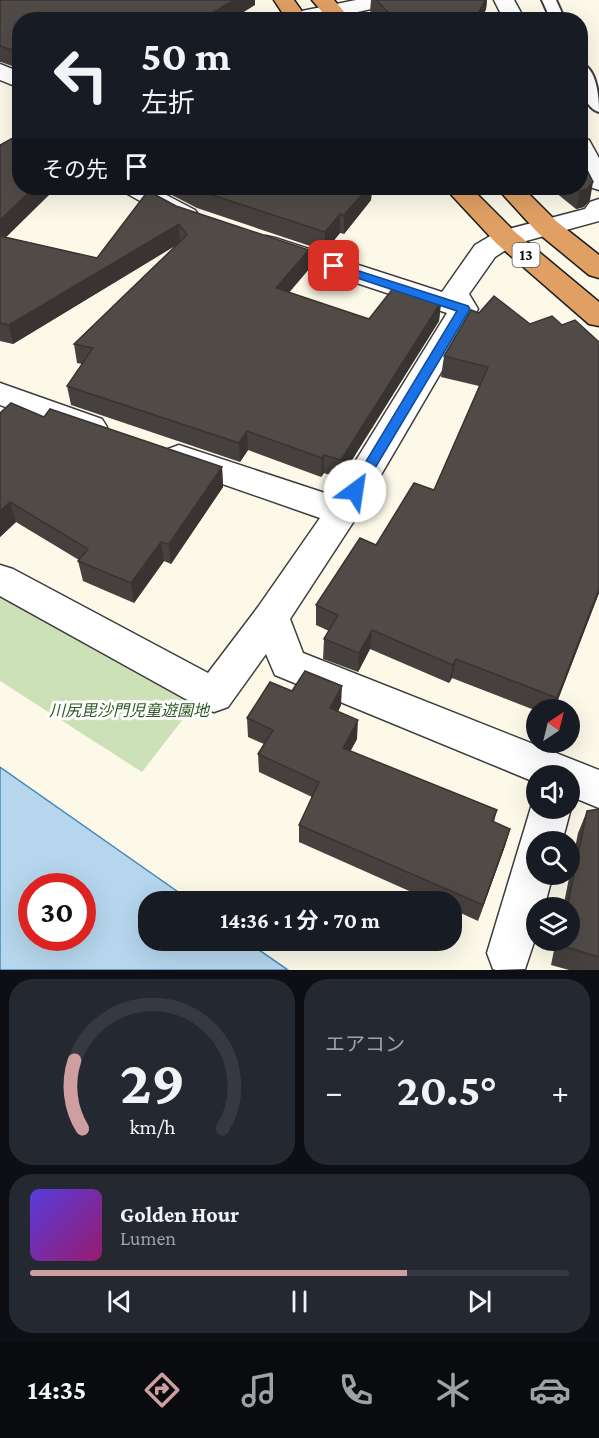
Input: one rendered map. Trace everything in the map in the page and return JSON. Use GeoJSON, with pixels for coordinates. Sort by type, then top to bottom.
{"type":"FeatureCollection","features":[{"type":"Feature","properties":{"kind":"highway","name":"13"},"geometry":{"type":"LineString","coordinates":[[464,195],[506,238],[599,317]]}},
{"type":"Feature","properties":{"kind":"highway","name":"13"},"geometry":{"type":"LineString","coordinates":[[515,195],[599,269]]}},
{"type":"Feature","properties":{"kind":"street"},"geometry":{"type":"LineString","coordinates":[[332,10],[387,0]]}},
{"type":"Feature","properties":{"kind":"street"},"geometry":{"type":"LineString","coordinates":[[588,161],[599,182]]}},
{"type":"Feature","properties":{"kind":"street"},"geometry":{"type":"LineString","coordinates":[[148,195],[187,216],[207,223]]}},
{"type":"Feature","properties":{"kind":"street"},"geometry":{"type":"LineString","coordinates":[[464,309],[455,294],[485,251],[506,238],[597,214],[599,207]]}},
{"type":"Feature","properties":{"kind":"street"},"geometry":{"type":"LineString","coordinates":[[247,238],[464,309]]}},
{"type":"Feature","properties":{"kind":"street"},"geometry":{"type":"LineString","coordinates":[[0,579],[214,695],[271,618],[342,512],[464,309]]}},
{"type":"Feature","properties":{"kind":"street"},"geometry":{"type":"LineString","coordinates":[[6,403],[118,436]]}},
{"type":"Feature","properties":{"kind":"street"},"geometry":{"type":"LineString","coordinates":[[152,447],[342,512]]}},
{"type":"Feature","properties":{"kind":"street"},"geometry":{"type":"LineString","coordinates":[[271,618],[288,664],[526,767]]}},
{"type":"Feature","properties":{"kind":"street"},"geometry":{"type":"LineString","coordinates":[[580,786],[599,789]]}},
{"type":"Feature","properties":{"kind":"street"},"geometry":{"type":"LineString","coordinates":[[509,953],[529,885]]}},
{"type":"Feature","properties":{"kind":"lane"},"geometry":{"type":"LineString","coordinates":[[588,84],[599,107]]}},
{"type":"Feature","properties":{"kind":"green space","name":"川尻毘沙門児童遊園地"},"geometry":{"type":"Polygon","coordinates":[[[0,590],[200,697],[142,772],[0,681],[0,590]]]}},
{"type":"Feature","properties":{"kind":"water"},"geometry":{"type":"Polygon","coordinates":[[[0,767],[177,891],[138,891],[138,951],[260,951],[288,970],[0,970],[0,767]]]}},
{"type":"Feature","properties":{"kind":"building"},"geometry":{"type":"Polygon","coordinates":[[[0,0],[234,0],[214,12],[12,12],[12,50],[0,46],[0,0]]]}},
{"type":"Feature","properties":{"kind":"building"},"geometry":{"type":"Polygon","coordinates":[[[376,0],[485,0],[479,12],[388,12],[376,0]]]}},
{"type":"Feature","properties":{"kind":"building"},"geometry":{"type":"Polygon","coordinates":[[[12,138],[12,195],[27,195],[0,220],[0,145],[12,138]]]}},
{"type":"Feature","properties":{"kind":"building"},"geometry":{"type":"Polygon","coordinates":[[[588,172],[593,182],[588,188],[588,172]]]}},
{"type":"Feature","properties":{"kind":"building"},"geometry":{"type":"Polygon","coordinates":[[[145,195],[155,195],[176,206],[309,250],[276,288],[369,319],[394,287],[441,302],[341,460],[324,455],[322,458],[247,431],[239,443],[67,386],[93,348],[74,344],[187,235],[179,224],[9,325],[0,323],[0,236],[97,258],[145,195]]]}},
{"type":"Feature","properties":{"kind":"building"},"geometry":{"type":"Polygon","coordinates":[[[212,195],[362,195],[344,215],[340,214],[325,232],[212,195]]]}},
{"type":"Feature","properties":{"kind":"building"},"geometry":{"type":"Polygon","coordinates":[[[494,296],[530,324],[552,316],[562,325],[575,320],[599,342],[599,589],[557,698],[456,659],[453,665],[372,630],[359,653],[324,639],[338,615],[316,605],[360,538],[376,545],[414,483],[434,490],[488,367],[444,356],[471,310],[479,313],[494,296]]]}},
{"type":"Feature","properties":{"kind":"building"},"geometry":{"type":"Polygon","coordinates":[[[11,403],[44,417],[50,409],[222,467],[169,544],[161,542],[131,583],[78,561],[88,549],[10,502],[0,511],[0,413],[11,403]]]}},
{"type":"Feature","properties":{"kind":"building"},"geometry":{"type":"Polygon","coordinates":[[[305,671],[342,686],[330,708],[358,720],[343,748],[497,810],[492,821],[510,829],[483,905],[462,896],[462,891],[451,891],[299,825],[319,782],[258,754],[273,730],[247,718],[270,682],[292,691],[305,671]]]}},
{"type":"Feature","properties":{"kind":"building"},"geometry":{"type":"Polygon","coordinates":[[[599,809],[599,957],[579,951],[580,897],[569,897],[572,885],[580,885],[580,845],[587,811],[599,809]]]}},
{"type":"Feature","properties":{"kind":"route"},"geometry":{"type":"LineString","coordinates":[[334,266],[464,309],[355,491]]}}]}
